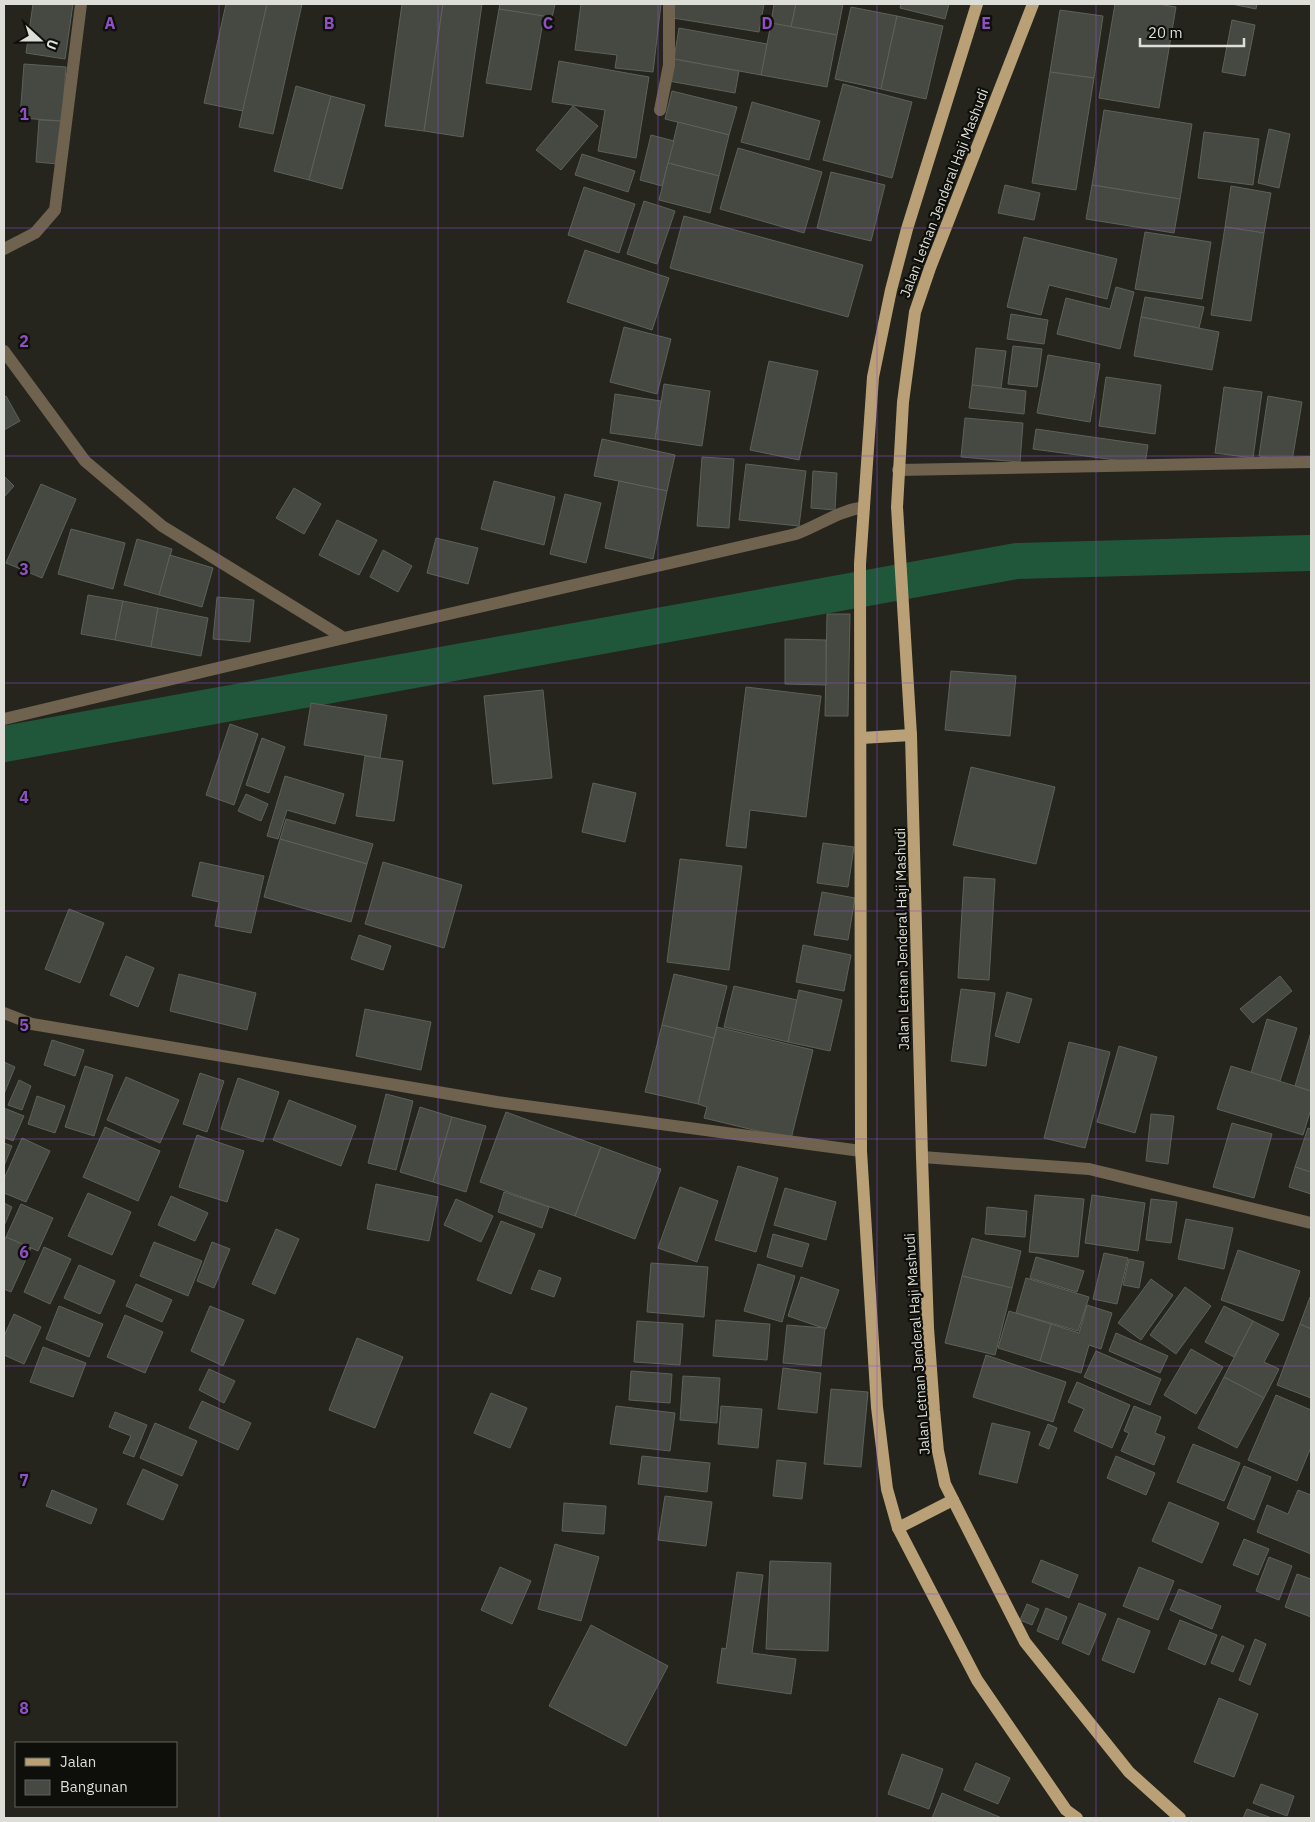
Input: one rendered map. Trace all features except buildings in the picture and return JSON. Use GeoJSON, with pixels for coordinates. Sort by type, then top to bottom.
{"type":"FeatureCollection","features":[{"type":"Feature","properties":{"kind":"main road","name":"Jalan Letnan Jenderal Haji Mashudi"},"geometry":{"type":"LineString","coordinates":[[977,4],[907,229],[891,290],[873,377],[862,532],[860,1151],[877,1407],[887,1489],[898,1528],[977,1680],[1066,1810],[1077,1818]]}},
{"type":"Feature","properties":{"kind":"main road","name":"Jalan Letnan Jenderal Haji Mashudi"},"geometry":{"type":"LineString","coordinates":[[1033,4],[930,268],[915,312],[904,392],[897,507],[912,735],[928,1328],[938,1451],[945,1484],[1024,1642],[1129,1772],[1180,1818]]}},
{"type":"Feature","properties":{"kind":"main road"},"geometry":{"type":"LineString","coordinates":[[861,738],[912,735]]}},
{"type":"Feature","properties":{"kind":"main road"},"geometry":{"type":"LineString","coordinates":[[898,1528],[953,1500]]}},
{"type":"Feature","properties":{"kind":"street"},"geometry":{"type":"LineString","coordinates":[[4,249],[35,233],[55,210],[81,4]]}},
{"type":"Feature","properties":{"kind":"street"},"geometry":{"type":"LineString","coordinates":[[660,110],[669,65],[669,4]]}},
{"type":"Feature","properties":{"kind":"street"},"geometry":{"type":"LineString","coordinates":[[4,351],[85,461],[155,520],[344,638]]}},
{"type":"Feature","properties":{"kind":"street"},"geometry":{"type":"LineString","coordinates":[[898,470],[1311,462]]}},
{"type":"Feature","properties":{"kind":"street"},"geometry":{"type":"LineString","coordinates":[[4,719],[344,638],[796,534],[817,526],[834,514],[864,507]]}},
{"type":"Feature","properties":{"kind":"street"},"geometry":{"type":"LineString","coordinates":[[4,1013],[32,1024],[497,1102],[860,1151]]}},
{"type":"Feature","properties":{"kind":"street"},"geometry":{"type":"LineString","coordinates":[[922,1157],[1089,1169],[1311,1223]]}},
{"type":"Feature","properties":{"kind":"waterway"},"geometry":{"type":"LineString","coordinates":[[4,744],[1017,561],[1311,553]]}}]}
